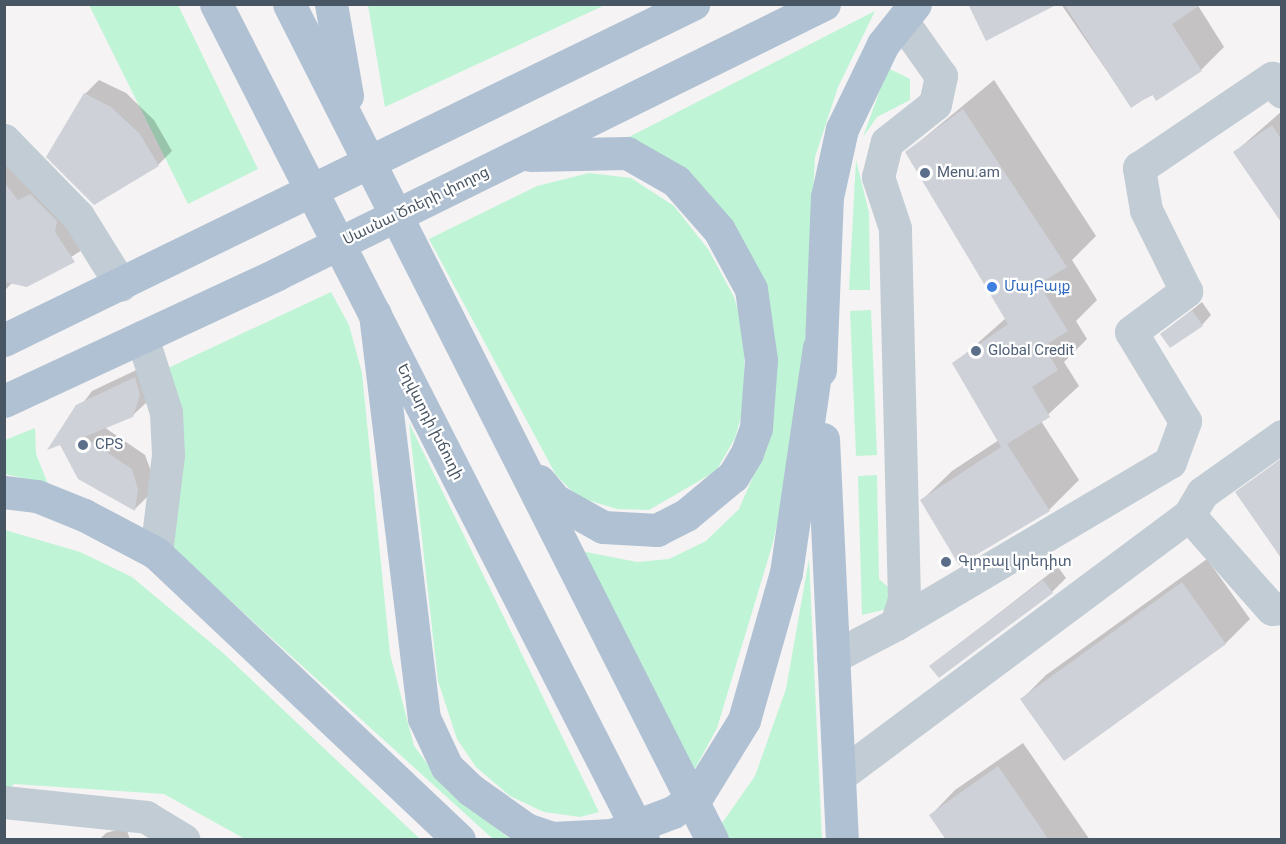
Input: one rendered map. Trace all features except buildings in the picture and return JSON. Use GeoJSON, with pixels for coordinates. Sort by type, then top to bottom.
{"type":"FeatureCollection","features":[{"type":"Feature","properties":{"kind":"main road","name":"Եղվարդի խճուղի"},"geometry":{"type":"LineString","coordinates":[[216,4],[643,840]]}},
{"type":"Feature","properties":{"kind":"main road"},"geometry":{"type":"LineString","coordinates":[[289,4],[712,840]]}},
{"type":"Feature","properties":{"kind":"main road"},"geometry":{"type":"LineString","coordinates":[[331,4],[353,130]]}},
{"type":"Feature","properties":{"kind":"main road"},"geometry":{"type":"LineString","coordinates":[[4,340],[413,145],[693,4]]}},
{"type":"Feature","properties":{"kind":"main road","name":"Սասնա Ծռերի փողոց"},"geometry":{"type":"LineString","coordinates":[[4,401],[278,274],[824,4]]}},
{"type":"Feature","properties":{"kind":"main road"},"geometry":{"type":"LineString","coordinates":[[375,314],[424,718],[447,767],[471,790],[526,829],[552,838],[612,835],[673,812],[699,793],[744,720],[786,573],[819,347],[827,197],[842,129],[858,87],[909,13]]}},
{"type":"Feature","properties":{"kind":"main road"},"geometry":{"type":"LineString","coordinates":[[520,460],[555,500],[574,513],[603,527],[657,530],[712,497],[733,476],[756,428],[761,360],[751,289],[718,230],[676,181],[627,153],[522,155]]}},
{"type":"Feature","properties":{"kind":"main road"},"geometry":{"type":"LineString","coordinates":[[819,347],[842,840]]}},
{"type":"Feature","properties":{"kind":"main road"},"geometry":{"type":"LineString","coordinates":[[4,492],[37,496],[84,515],[156,553],[459,840]]}},
{"type":"Feature","properties":{"kind":"lane"},"geometry":{"type":"LineString","coordinates":[[896,624],[904,581],[895,228],[878,177],[887,142],[935,104],[941,76],[909,13]]}},
{"type":"Feature","properties":{"kind":"lane"},"geometry":{"type":"LineString","coordinates":[[833,657],[896,624],[1170,462],[1185,421],[1131,332],[1186,291],[1146,210],[1139,168],[1272,78],[1281,92]]}},
{"type":"Feature","properties":{"kind":"lane"},"geometry":{"type":"LineString","coordinates":[[4,140],[78,216],[121,285]]}},
{"type":"Feature","properties":{"kind":"lane"},"geometry":{"type":"LineString","coordinates":[[142,337],[166,412],[168,455],[156,553]]}},
{"type":"Feature","properties":{"kind":"lane"},"geometry":{"type":"LineString","coordinates":[[839,776],[1189,515],[1202,493],[1281,436]]}},
{"type":"Feature","properties":{"kind":"lane"},"geometry":{"type":"LineString","coordinates":[[1189,515],[1272,609],[1281,608]]}},
{"type":"Feature","properties":{"kind":"lane"},"geometry":{"type":"LineString","coordinates":[[4,802],[147,817],[184,840]]}},
{"type":"Feature","properties":{"kind":"green space"},"geometry":{"type":"Polygon","coordinates":[[[368,4],[605,5],[385,107],[368,4]]]}},
{"type":"Feature","properties":{"kind":"green space"},"geometry":{"type":"Polygon","coordinates":[[[89,5],[178,5],[258,169],[188,204],[89,5]]]}},
{"type":"Feature","properties":{"kind":"green space"},"geometry":{"type":"Polygon","coordinates":[[[875,11],[838,87],[815,157],[805,346],[788,477],[772,546],[717,728],[691,776],[581,551],[637,562],[669,559],[706,541],[739,509],[771,435],[776,359],[766,297],[625,139],[875,11]]]}},
{"type":"Feature","properties":{"kind":"green space"},"geometry":{"type":"Polygon","coordinates":[[[888,68],[910,79],[910,100],[877,117],[863,137],[888,68]]]}},
{"type":"Feature","properties":{"kind":"green space"},"geometry":{"type":"Polygon","coordinates":[[[856,160],[869,213],[870,290],[849,290],[856,160]]]}},
{"type":"Feature","properties":{"kind":"green space"},"geometry":{"type":"Polygon","coordinates":[[[589,173],[631,178],[674,206],[708,249],[734,297],[745,336],[743,410],[735,438],[716,471],[649,510],[617,509],[578,497],[556,475],[429,239],[537,186],[589,173]]]}},
{"type":"Feature","properties":{"kind":"green space"},"geometry":{"type":"Polygon","coordinates":[[[331,292],[349,325],[362,373],[390,654],[414,746],[447,790],[510,839],[493,839],[169,545],[153,375],[331,292]]]}},
{"type":"Feature","properties":{"kind":"green space"},"geometry":{"type":"Polygon","coordinates":[[[871,310],[877,455],[856,456],[850,311],[871,310]]]}},
{"type":"Feature","properties":{"kind":"green space"},"geometry":{"type":"Polygon","coordinates":[[[409,423],[599,812],[580,817],[544,812],[510,796],[476,767],[457,739],[438,681],[409,423]]]}},
{"type":"Feature","properties":{"kind":"green space"},"geometry":{"type":"Polygon","coordinates":[[[35,428],[36,454],[48,484],[5,474],[5,440],[35,428]]]}},
{"type":"Feature","properties":{"kind":"green space"},"geometry":{"type":"Polygon","coordinates":[[[877,475],[879,579],[889,588],[887,609],[862,615],[858,476],[877,475]]]}},
{"type":"Feature","properties":{"kind":"green space"},"geometry":{"type":"Polygon","coordinates":[[[5,530],[80,552],[132,577],[222,652],[420,839],[245,839],[164,794],[14,784],[5,793],[5,530]]]}},
{"type":"Feature","properties":{"kind":"green space"},"geometry":{"type":"Polygon","coordinates":[[[809,559],[822,839],[728,839],[720,826],[755,776],[786,689],[809,559]]]}},
{"type":"Feature","properties":{"kind":"place","name":"Menu.am"},"geometry":{"type":"Point","coordinates":[925,173]}},
{"type":"Feature","properties":{"kind":"place","name":"ՄայԲայք"},"geometry":{"type":"Point","coordinates":[992,287]}},
{"type":"Feature","properties":{"kind":"place","name":"Global Credit"},"geometry":{"type":"Point","coordinates":[976,351]}},
{"type":"Feature","properties":{"kind":"place","name":"CPS"},"geometry":{"type":"Point","coordinates":[83,445]}},
{"type":"Feature","properties":{"kind":"place","name":"Գլոբալ կրեդիտ"},"geometry":{"type":"Point","coordinates":[946,562]}}]}
